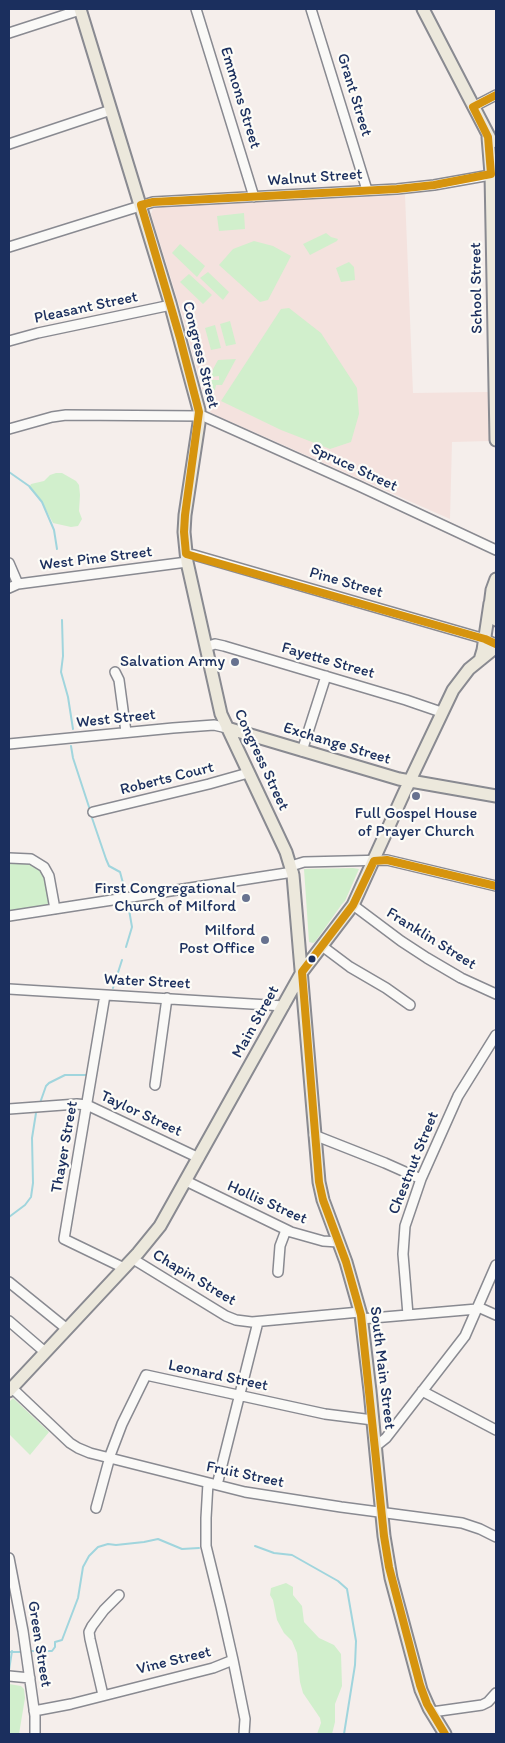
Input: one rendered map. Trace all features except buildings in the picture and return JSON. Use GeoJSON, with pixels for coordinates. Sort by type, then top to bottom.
{"type":"FeatureCollection","features":[{"type":"Feature","properties":{"kind":"main road","name":"Congress Street"},"geometry":{"type":"LineString","coordinates":[[80,9],[171,305],[199,416],[185,516],[184,532],[187,558],[217,699],[227,728],[292,869],[302,972]]}},
{"type":"Feature","properties":{"kind":"main road"},"geometry":{"type":"LineString","coordinates":[[423,9],[472,107],[496,150]]}},
{"type":"Feature","properties":{"kind":"main road","name":"School Street"},"geometry":{"type":"LineString","coordinates":[[488,137],[494,174],[496,440]]}},
{"type":"Feature","properties":{"kind":"main road"},"geometry":{"type":"LineString","coordinates":[[480,660],[496,579]]}},
{"type":"Feature","properties":{"kind":"main road"},"geometry":{"type":"LineString","coordinates":[[490,603],[492,614],[496,620]]}},
{"type":"Feature","properties":{"kind":"main road","name":"Main Street"},"geometry":{"type":"LineString","coordinates":[[10,1388],[133,1259],[158,1229],[302,972],[353,905],[441,712],[457,683],[467,671],[496,646]]}},
{"type":"Feature","properties":{"kind":"main road","name":"Exchange Street"},"geometry":{"type":"LineString","coordinates":[[227,728],[409,781],[496,796]]}},
{"type":"Feature","properties":{"kind":"main road","name":"South Main Street"},"geometry":{"type":"LineString","coordinates":[[302,972],[319,1182],[323,1200],[346,1262],[361,1315],[385,1543],[393,1584],[418,1678],[432,1712],[445,1734]]}},
{"type":"Feature","properties":{"kind":"street"},"geometry":{"type":"LineString","coordinates":[[9,33],[80,9]]}},
{"type":"Feature","properties":{"kind":"street","name":"Emmons Street"},"geometry":{"type":"LineString","coordinates":[[196,9],[254,197]]}},
{"type":"Feature","properties":{"kind":"street","name":"Grant Street"},"geometry":{"type":"LineString","coordinates":[[310,9],[368,190]]}},
{"type":"Feature","properties":{"kind":"street"},"geometry":{"type":"LineString","coordinates":[[472,107],[496,95]]}},
{"type":"Feature","properties":{"kind":"street"},"geometry":{"type":"LineString","coordinates":[[9,144],[111,110]]}},
{"type":"Feature","properties":{"kind":"street","name":"Walnut Street"},"geometry":{"type":"LineString","coordinates":[[9,247],[153,202],[397,189],[434,185],[494,174]]}},
{"type":"Feature","properties":{"kind":"street","name":"Pleasant Street"},"geometry":{"type":"LineString","coordinates":[[9,341],[38,333],[171,305]]}},
{"type":"Feature","properties":{"kind":"street"},"geometry":{"type":"LineString","coordinates":[[9,430],[52,417],[66,415],[199,416]]}},
{"type":"Feature","properties":{"kind":"street","name":"Spruce Street"},"geometry":{"type":"LineString","coordinates":[[199,416],[351,482],[496,550]]}},
{"type":"Feature","properties":{"kind":"street","name":"Pine Street"},"geometry":{"type":"LineString","coordinates":[[187,558],[194,555],[485,639],[496,646]]}},
{"type":"Feature","properties":{"kind":"street","name":"West Pine Street"},"geometry":{"type":"LineString","coordinates":[[9,588],[18,584],[187,558]]}},
{"type":"Feature","properties":{"kind":"street"},"geometry":{"type":"LineString","coordinates":[[9,563],[18,584]]}},
{"type":"Feature","properties":{"kind":"street","name":"Fayette Street"},"geometry":{"type":"LineString","coordinates":[[206,647],[215,644],[224,646],[441,712]]}},
{"type":"Feature","properties":{"kind":"street"},"geometry":{"type":"LineString","coordinates":[[115,672],[119,680],[126,732]]}},
{"type":"Feature","properties":{"kind":"street"},"geometry":{"type":"LineString","coordinates":[[302,750],[326,676]]}},
{"type":"Feature","properties":{"kind":"street","name":"West Street"},"geometry":{"type":"LineString","coordinates":[[9,744],[214,725],[227,728]]}},
{"type":"Feature","properties":{"kind":"street","name":"Roberts Court"},"geometry":{"type":"LineString","coordinates":[[93,812],[248,773]]}},
{"type":"Feature","properties":{"kind":"street"},"geometry":{"type":"LineString","coordinates":[[9,858],[32,859],[44,867],[49,876],[55,909]]}},
{"type":"Feature","properties":{"kind":"street"},"geometry":{"type":"LineString","coordinates":[[9,916],[292,869],[304,862],[387,860],[496,886]]}},
{"type":"Feature","properties":{"kind":"street","name":"Franklin Street"},"geometry":{"type":"LineString","coordinates":[[353,905],[427,958],[461,978],[496,994]]}},
{"type":"Feature","properties":{"kind":"street"},"geometry":{"type":"LineString","coordinates":[[322,946],[350,967],[386,988],[410,1005]]}},
{"type":"Feature","properties":{"kind":"street","name":"Water Street"},"geometry":{"type":"LineString","coordinates":[[9,989],[284,1006]]}},
{"type":"Feature","properties":{"kind":"street","name":"Thayer Street"},"geometry":{"type":"LineString","coordinates":[[105,994],[64,1238],[124,1268]]}},
{"type":"Feature","properties":{"kind":"street"},"geometry":{"type":"LineString","coordinates":[[155,1085],[167,998]]}},
{"type":"Feature","properties":{"kind":"street","name":"Chestnut Street"},"geometry":{"type":"LineString","coordinates":[[408,1315],[403,1236],[420,1179],[458,1096],[496,1035]]}},
{"type":"Feature","properties":{"kind":"street","name":"Taylor Street"},"geometry":{"type":"LineString","coordinates":[[9,1109],[77,1104],[87,1105],[199,1158]]}},
{"type":"Feature","properties":{"kind":"street"},"geometry":{"type":"LineString","coordinates":[[314,1135],[420,1179]]}},
{"type":"Feature","properties":{"kind":"street","name":"Hollis Street"},"geometry":{"type":"LineString","coordinates":[[186,1182],[286,1230],[309,1238],[338,1242]]}},
{"type":"Feature","properties":{"kind":"street"},"geometry":{"type":"LineString","coordinates":[[278,1272],[280,1246],[286,1230]]}},
{"type":"Feature","properties":{"kind":"street","name":"Chapin Street"},"geometry":{"type":"LineString","coordinates":[[133,1259],[229,1318],[242,1322],[361,1315],[408,1315],[478,1308]]}},
{"type":"Feature","properties":{"kind":"street"},"geometry":{"type":"LineString","coordinates":[[376,1446],[386,1438],[465,1336],[496,1265]]}},
{"type":"Feature","properties":{"kind":"street"},"geometry":{"type":"LineString","coordinates":[[9,1282],[67,1329]]}},
{"type":"Feature","properties":{"kind":"street"},"geometry":{"type":"LineString","coordinates":[[478,1308],[496,1315]]}},
{"type":"Feature","properties":{"kind":"street"},"geometry":{"type":"LineString","coordinates":[[9,1321],[45,1352]]}},
{"type":"Feature","properties":{"kind":"street","name":"Vine Street"},"geometry":{"type":"LineString","coordinates":[[34,1711],[213,1668],[232,1660],[206,1546],[206,1518],[213,1484],[240,1396],[258,1322]]}},
{"type":"Feature","properties":{"kind":"street","name":"Leonard Street"},"geometry":{"type":"LineString","coordinates":[[110,1458],[123,1421],[146,1375],[326,1414],[373,1420]]}},
{"type":"Feature","properties":{"kind":"street","name":"Fruit Street"},"geometry":{"type":"LineString","coordinates":[[10,1388],[75,1447],[90,1453],[268,1496],[465,1524],[496,1536]]}},
{"type":"Feature","properties":{"kind":"street"},"geometry":{"type":"LineString","coordinates":[[422,1391],[496,1430]]}},
{"type":"Feature","properties":{"kind":"street"},"geometry":{"type":"LineString","coordinates":[[96,1508],[110,1458]]}},
{"type":"Feature","properties":{"kind":"street","name":"Green Street"},"geometry":{"type":"LineString","coordinates":[[9,1558],[30,1678],[35,1734]]}},
{"type":"Feature","properties":{"kind":"street"},"geometry":{"type":"LineString","coordinates":[[103,1695],[89,1632],[104,1610],[118,1595]]}},
{"type":"Feature","properties":{"kind":"street"},"geometry":{"type":"LineString","coordinates":[[232,1660],[245,1720],[244,1734]]}},
{"type":"Feature","properties":{"kind":"street"},"geometry":{"type":"LineString","coordinates":[[9,1676],[30,1678]]}},
{"type":"Feature","properties":{"kind":"street"},"geometry":{"type":"LineString","coordinates":[[432,1712],[482,1705],[496,1693]]}},
{"type":"Feature","properties":{"kind":"shaded area"},"geometry":{"type":"Polygon","coordinates":[[[405,195],[413,393],[488,392],[489,441],[452,442],[450,519],[211,413],[207,406],[184,321],[151,214],[153,209],[157,207],[405,195]]]}},
{"type":"Feature","properties":{"kind":"green space"},"geometry":{"type":"Polygon","coordinates":[[[244,213],[245,229],[219,231],[217,216],[244,213]]]}},
{"type":"Feature","properties":{"kind":"green space"},"geometry":{"type":"Polygon","coordinates":[[[326,233],[338,239],[337,241],[310,255],[303,244],[326,233]]]}},
{"type":"Feature","properties":{"kind":"green space"},"geometry":{"type":"Polygon","coordinates":[[[254,241],[273,246],[291,256],[268,300],[260,302],[219,265],[233,249],[254,241]]]}},
{"type":"Feature","properties":{"kind":"green space"},"geometry":{"type":"Polygon","coordinates":[[[180,244],[205,266],[197,277],[172,253],[180,244]]]}},
{"type":"Feature","properties":{"kind":"green space"},"geometry":{"type":"Polygon","coordinates":[[[349,262],[354,267],[355,280],[341,282],[336,268],[349,262]]]}},
{"type":"Feature","properties":{"kind":"green space"},"geometry":{"type":"Polygon","coordinates":[[[208,272],[229,292],[223,300],[200,278],[208,272]]]}},
{"type":"Feature","properties":{"kind":"green space"},"geometry":{"type":"Polygon","coordinates":[[[189,274],[212,295],[203,304],[180,282],[189,274]]]}},
{"type":"Feature","properties":{"kind":"green space"},"geometry":{"type":"Polygon","coordinates":[[[289,308],[321,333],[357,388],[359,414],[351,442],[330,449],[281,430],[221,401],[281,309],[289,308]]]}},
{"type":"Feature","properties":{"kind":"green space"},"geometry":{"type":"Polygon","coordinates":[[[230,321],[236,344],[226,346],[220,324],[230,321]]]}},
{"type":"Feature","properties":{"kind":"green space"},"geometry":{"type":"Polygon","coordinates":[[[215,325],[221,348],[211,350],[205,328],[215,325]]]}},
{"type":"Feature","properties":{"kind":"green space"},"geometry":{"type":"Polygon","coordinates":[[[236,359],[222,385],[216,385],[215,390],[211,390],[211,380],[219,380],[219,376],[212,377],[212,371],[218,360],[236,359]]]}},
{"type":"Feature","properties":{"kind":"green space"},"geometry":{"type":"Polygon","coordinates":[[[62,473],[76,481],[79,485],[79,511],[82,519],[78,526],[71,527],[53,523],[42,502],[29,488],[31,484],[44,481],[50,475],[62,473]]]}},
{"type":"Feature","properties":{"kind":"green space"},"geometry":{"type":"Polygon","coordinates":[[[9,861],[26,861],[40,868],[44,875],[50,906],[9,912],[9,861]]]}},
{"type":"Feature","properties":{"kind":"green space"},"geometry":{"type":"Polygon","coordinates":[[[304,869],[359,869],[345,901],[315,942],[309,942],[304,869]]]}},
{"type":"Feature","properties":{"kind":"green space"},"geometry":{"type":"Polygon","coordinates":[[[13,1398],[49,1432],[30,1455],[9,1434],[9,1402],[13,1398]]]}},
{"type":"Feature","properties":{"kind":"green space"},"geometry":{"type":"Polygon","coordinates":[[[286,1583],[293,1587],[293,1595],[302,1606],[304,1622],[319,1638],[334,1645],[341,1654],[342,1686],[335,1704],[335,1722],[332,1734],[317,1734],[321,1723],[320,1718],[303,1693],[297,1653],[292,1641],[284,1633],[277,1620],[273,1600],[270,1595],[271,1588],[286,1583]]]}},
{"type":"Feature","properties":{"kind":"green space"},"geometry":{"type":"Polygon","coordinates":[[[9,1684],[21,1686],[24,1689],[25,1698],[19,1734],[9,1734],[9,1684]]]}},
{"type":"Feature","properties":{"kind":"waterway"},"geometry":{"type":"LineString","coordinates":[[9,472],[29,486],[42,502],[54,530],[57,549]]}},
{"type":"Feature","properties":{"kind":"waterway"},"geometry":{"type":"LineString","coordinates":[[62,620],[63,656],[61,672],[68,697],[73,729]]}},
{"type":"Feature","properties":{"kind":"waterway"},"geometry":{"type":"LineString","coordinates":[[71,746],[90,810]]}},
{"type":"Feature","properties":{"kind":"waterway"},"geometry":{"type":"LineString","coordinates":[[91,815],[109,866],[120,872],[126,894]]}},
{"type":"Feature","properties":{"kind":"waterway"},"geometry":{"type":"LineString","coordinates":[[126,947],[132,927],[128,904]]}},
{"type":"Feature","properties":{"kind":"waterway"},"geometry":{"type":"LineString","coordinates":[[113,988],[122,960]]}},
{"type":"Feature","properties":{"kind":"waterway"},"geometry":{"type":"LineString","coordinates":[[40,1103],[46,1086],[49,1083],[65,1075],[86,1075]]}},
{"type":"Feature","properties":{"kind":"waterway"},"geometry":{"type":"LineString","coordinates":[[9,1217],[25,1205],[31,1197],[33,1183],[32,1138],[36,1113]]}},
{"type":"Feature","properties":{"kind":"waterway"},"geometry":{"type":"LineString","coordinates":[[31,1651],[52,1651],[55,1647],[55,1642],[62,1640],[78,1598],[83,1567],[89,1556],[98,1547],[108,1544],[116,1545],[158,1539],[182,1549],[199,1548]]}},
{"type":"Feature","properties":{"kind":"waterway"},"geometry":{"type":"LineString","coordinates":[[255,1546],[274,1553],[292,1555],[338,1581],[347,1589],[356,1641],[355,1665],[344,1734]]}},
{"type":"Feature","properties":{"kind":"waterway"},"geometry":{"type":"LineString","coordinates":[[9,1670],[12,1651]]}},
{"type":"Feature","properties":{"kind":"waterway"},"geometry":{"type":"LineString","coordinates":[[9,1652],[20,1652]]}},
{"type":"Feature","properties":{"kind":"transit line"},"geometry":{"type":"LineString","coordinates":[[496,95],[473,107],[488,137],[491,174],[434,185],[397,189],[153,202],[141,205],[180,338],[199,412],[185,515],[186,554],[485,639],[496,644]]}},
{"type":"Feature","properties":{"kind":"transit line"},"geometry":{"type":"LineString","coordinates":[[445,1734],[427,1704],[420,1685],[389,1567],[384,1536],[361,1315],[346,1262],[323,1200],[319,1182],[302,972],[353,905],[374,861],[387,860],[496,886]]}},
{"type":"Feature","properties":{"kind":"place","name":"Salvation Army"},"geometry":{"type":"Point","coordinates":[235,662]}},
{"type":"Feature","properties":{"kind":"place","name":"Full Gospel House of Prayer Church"},"geometry":{"type":"Point","coordinates":[416,796]}},
{"type":"Feature","properties":{"kind":"place","name":"First Congregational Church of Milford"},"geometry":{"type":"Point","coordinates":[246,898]}},
{"type":"Feature","properties":{"kind":"place","name":"Milford Post Office"},"geometry":{"type":"Point","coordinates":[265,940]}}]}
